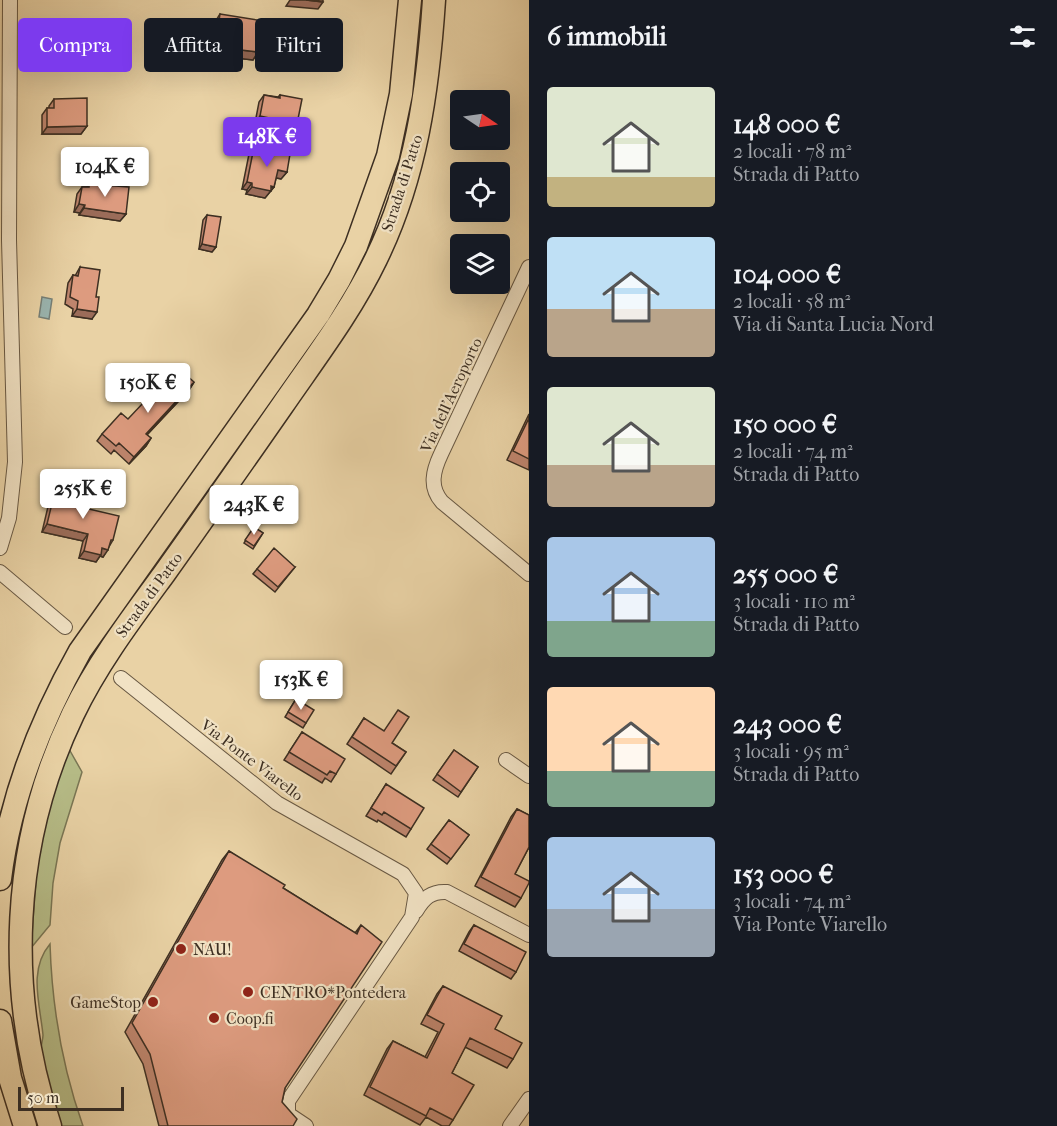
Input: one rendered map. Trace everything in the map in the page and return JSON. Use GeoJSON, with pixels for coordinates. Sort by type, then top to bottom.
{"type":"FeatureCollection","features":[{"type":"Feature","properties":{"kind":"main road","name":"Strada di Patto"},"geometry":{"type":"LineString","coordinates":[[0,879],[10,826],[29,758],[52,702],[80,651],[318,315],[356,246],[388,156],[401,94],[410,0]]}},
{"type":"Feature","properties":{"kind":"main road","name":"Strada di Patto"},"geometry":{"type":"LineString","coordinates":[[50,1126],[34,1076],[26,1034],[21,1000],[19,939],[31,840],[52,764],[73,715],[106,655],[328,340],[376,259],[398,206],[418,135],[426,94],[434,0]]}},
{"type":"Feature","properties":{"kind":"main road"},"geometry":{"type":"LineString","coordinates":[[0,1021],[10,1078],[25,1126]]}},
{"type":"Feature","properties":{"kind":"street"},"geometry":{"type":"LineString","coordinates":[[0,548],[9,518],[15,462],[9,240],[10,0]]}},
{"type":"Feature","properties":{"kind":"street","name":"Via dell'Aeroporto"},"geometry":{"type":"LineString","coordinates":[[529,267],[441,454],[433,480],[436,493],[442,502],[529,574]]}},
{"type":"Feature","properties":{"kind":"street"},"geometry":{"type":"LineString","coordinates":[[0,572],[65,627]]}},
{"type":"Feature","properties":{"kind":"street","name":"Via Ponte Viarello"},"geometry":{"type":"LineString","coordinates":[[121,678],[278,803],[403,874],[416,893],[412,917]]}},
{"type":"Feature","properties":{"kind":"street"},"geometry":{"type":"LineString","coordinates":[[506,759],[529,777]]}},
{"type":"Feature","properties":{"kind":"street"},"geometry":{"type":"LineString","coordinates":[[306,1126],[288,1114],[288,1101],[427,896],[436,892],[450,893],[529,935]]}},
{"type":"Feature","properties":{"kind":"street"},"geometry":{"type":"LineString","coordinates":[[510,1126],[529,1099]]}},
{"type":"Feature","properties":{"kind":"green space"},"geometry":{"type":"Polygon","coordinates":[[[69,749],[82,772],[60,843],[53,883],[50,925],[31,948],[38,851],[49,805],[69,749]]]}},
{"type":"Feature","properties":{"kind":"green space"},"geometry":{"type":"Polygon","coordinates":[[[50,944],[59,1037],[69,1082],[83,1126],[60,1126],[42,1062],[43,1035],[37,976],[43,954],[50,944]]]}},
{"type":"Feature","properties":{"kind":"water"},"geometry":{"type":"Polygon","coordinates":[[[42,297],[52,299],[49,319],[39,317],[42,297]]]}},
{"type":"Feature","properties":{"kind":"building"},"geometry":{"type":"Polygon","coordinates":[[[220,14],[255,20],[255,52],[243,50],[243,18],[219,18],[220,14]]]}},
{"type":"Feature","properties":{"kind":"building"},"geometry":{"type":"Polygon","coordinates":[[[264,95],[302,99],[297,124],[260,116],[264,95]]]}},
{"type":"Feature","properties":{"kind":"building"},"geometry":{"type":"Polygon","coordinates":[[[87,98],[87,126],[47,127],[47,108],[54,108],[54,99],[87,98]]]}},
{"type":"Feature","properties":{"kind":"building"},"geometry":{"type":"Polygon","coordinates":[[[254,147],[290,154],[287,172],[278,170],[271,191],[252,187],[252,183],[247,182],[254,147]]]}},
{"type":"Feature","properties":{"kind":"building"},"geometry":{"type":"Polygon","coordinates":[[[89,184],[129,187],[126,214],[84,208],[85,205],[79,204],[82,187],[89,187],[89,184]]]}},
{"type":"Feature","properties":{"kind":"building"},"geometry":{"type":"Polygon","coordinates":[[[207,215],[221,217],[216,247],[202,244],[207,215]]]}},
{"type":"Feature","properties":{"kind":"building"},"geometry":{"type":"Polygon","coordinates":[[[80,267],[100,270],[96,297],[99,297],[97,312],[77,309],[78,301],[70,297],[73,275],[78,276],[80,267]]]}},
{"type":"Feature","properties":{"kind":"building"},"geometry":{"type":"Polygon","coordinates":[[[177,367],[194,382],[146,434],[151,438],[134,457],[119,443],[116,446],[102,434],[121,413],[128,419],[177,367]]]}},
{"type":"Feature","properties":{"kind":"building"},"geometry":{"type":"Polygon","coordinates":[[[529,418],[529,459],[513,451],[529,418]]]}},
{"type":"Feature","properties":{"kind":"building"},"geometry":{"type":"Polygon","coordinates":[[[56,487],[80,492],[76,506],[119,516],[108,550],[102,548],[101,555],[84,551],[88,534],[47,524],[56,487]]]}},
{"type":"Feature","properties":{"kind":"building"},"geometry":{"type":"Polygon","coordinates":[[[254,527],[263,533],[254,546],[245,540],[254,527]]]}},
{"type":"Feature","properties":{"kind":"building"},"geometry":{"type":"Polygon","coordinates":[[[274,548],[295,567],[278,587],[257,569],[274,548]]]}},
{"type":"Feature","properties":{"kind":"building"},"geometry":{"type":"Polygon","coordinates":[[[296,699],[314,710],[306,723],[288,712],[296,699]]]}},
{"type":"Feature","properties":{"kind":"building"},"geometry":{"type":"Polygon","coordinates":[[[398,710],[409,717],[392,743],[406,752],[396,766],[352,737],[364,718],[384,731],[398,710]]]}},
{"type":"Feature","properties":{"kind":"building"},"geometry":{"type":"Polygon","coordinates":[[[302,732],[345,759],[336,774],[330,771],[327,775],[289,752],[302,732]]]}},
{"type":"Feature","properties":{"kind":"building"},"geometry":{"type":"Polygon","coordinates":[[[454,750],[478,767],[461,792],[437,774],[454,750]]]}},
{"type":"Feature","properties":{"kind":"building"},"geometry":{"type":"Polygon","coordinates":[[[386,784],[424,808],[411,829],[384,812],[382,815],[371,808],[386,784]]]}},
{"type":"Feature","properties":{"kind":"building"},"geometry":{"type":"Polygon","coordinates":[[[517,809],[529,815],[529,847],[515,874],[529,881],[521,898],[481,877],[517,809]]]}},
{"type":"Feature","properties":{"kind":"building"},"geometry":{"type":"Polygon","coordinates":[[[449,820],[469,835],[451,859],[431,844],[449,820]]]}},
{"type":"Feature","properties":{"kind":"building","name":"CENTRO*Pontedera"},"geometry":{"type":"Polygon","coordinates":[[[229,851],[285,885],[283,888],[357,934],[361,925],[382,942],[285,1088],[282,1102],[297,1119],[293,1126],[168,1126],[150,1054],[132,1023],[229,851]]]}},
{"type":"Feature","properties":{"kind":"building"},"geometry":{"type":"Polygon","coordinates":[[[474,925],[526,952],[516,972],[464,944],[474,925]]]}},
{"type":"Feature","properties":{"kind":"building"},"geometry":{"type":"Polygon","coordinates":[[[443,986],[502,1016],[495,1029],[522,1043],[513,1059],[470,1038],[452,1073],[474,1085],[453,1120],[430,1108],[426,1116],[370,1087],[393,1041],[427,1058],[444,1024],[427,1015],[443,986]]]}},
{"type":"Feature","properties":{"kind":"place","name":"NAU!"},"geometry":{"type":"Point","coordinates":[181,949]}},
{"type":"Feature","properties":{"kind":"place","name":"CENTRO*Pontedera"},"geometry":{"type":"Point","coordinates":[248,992]}},
{"type":"Feature","properties":{"kind":"place","name":"GameStop"},"geometry":{"type":"Point","coordinates":[153,1002]}},
{"type":"Feature","properties":{"kind":"place","name":"Coop.fi"},"geometry":{"type":"Point","coordinates":[214,1018]}}]}
